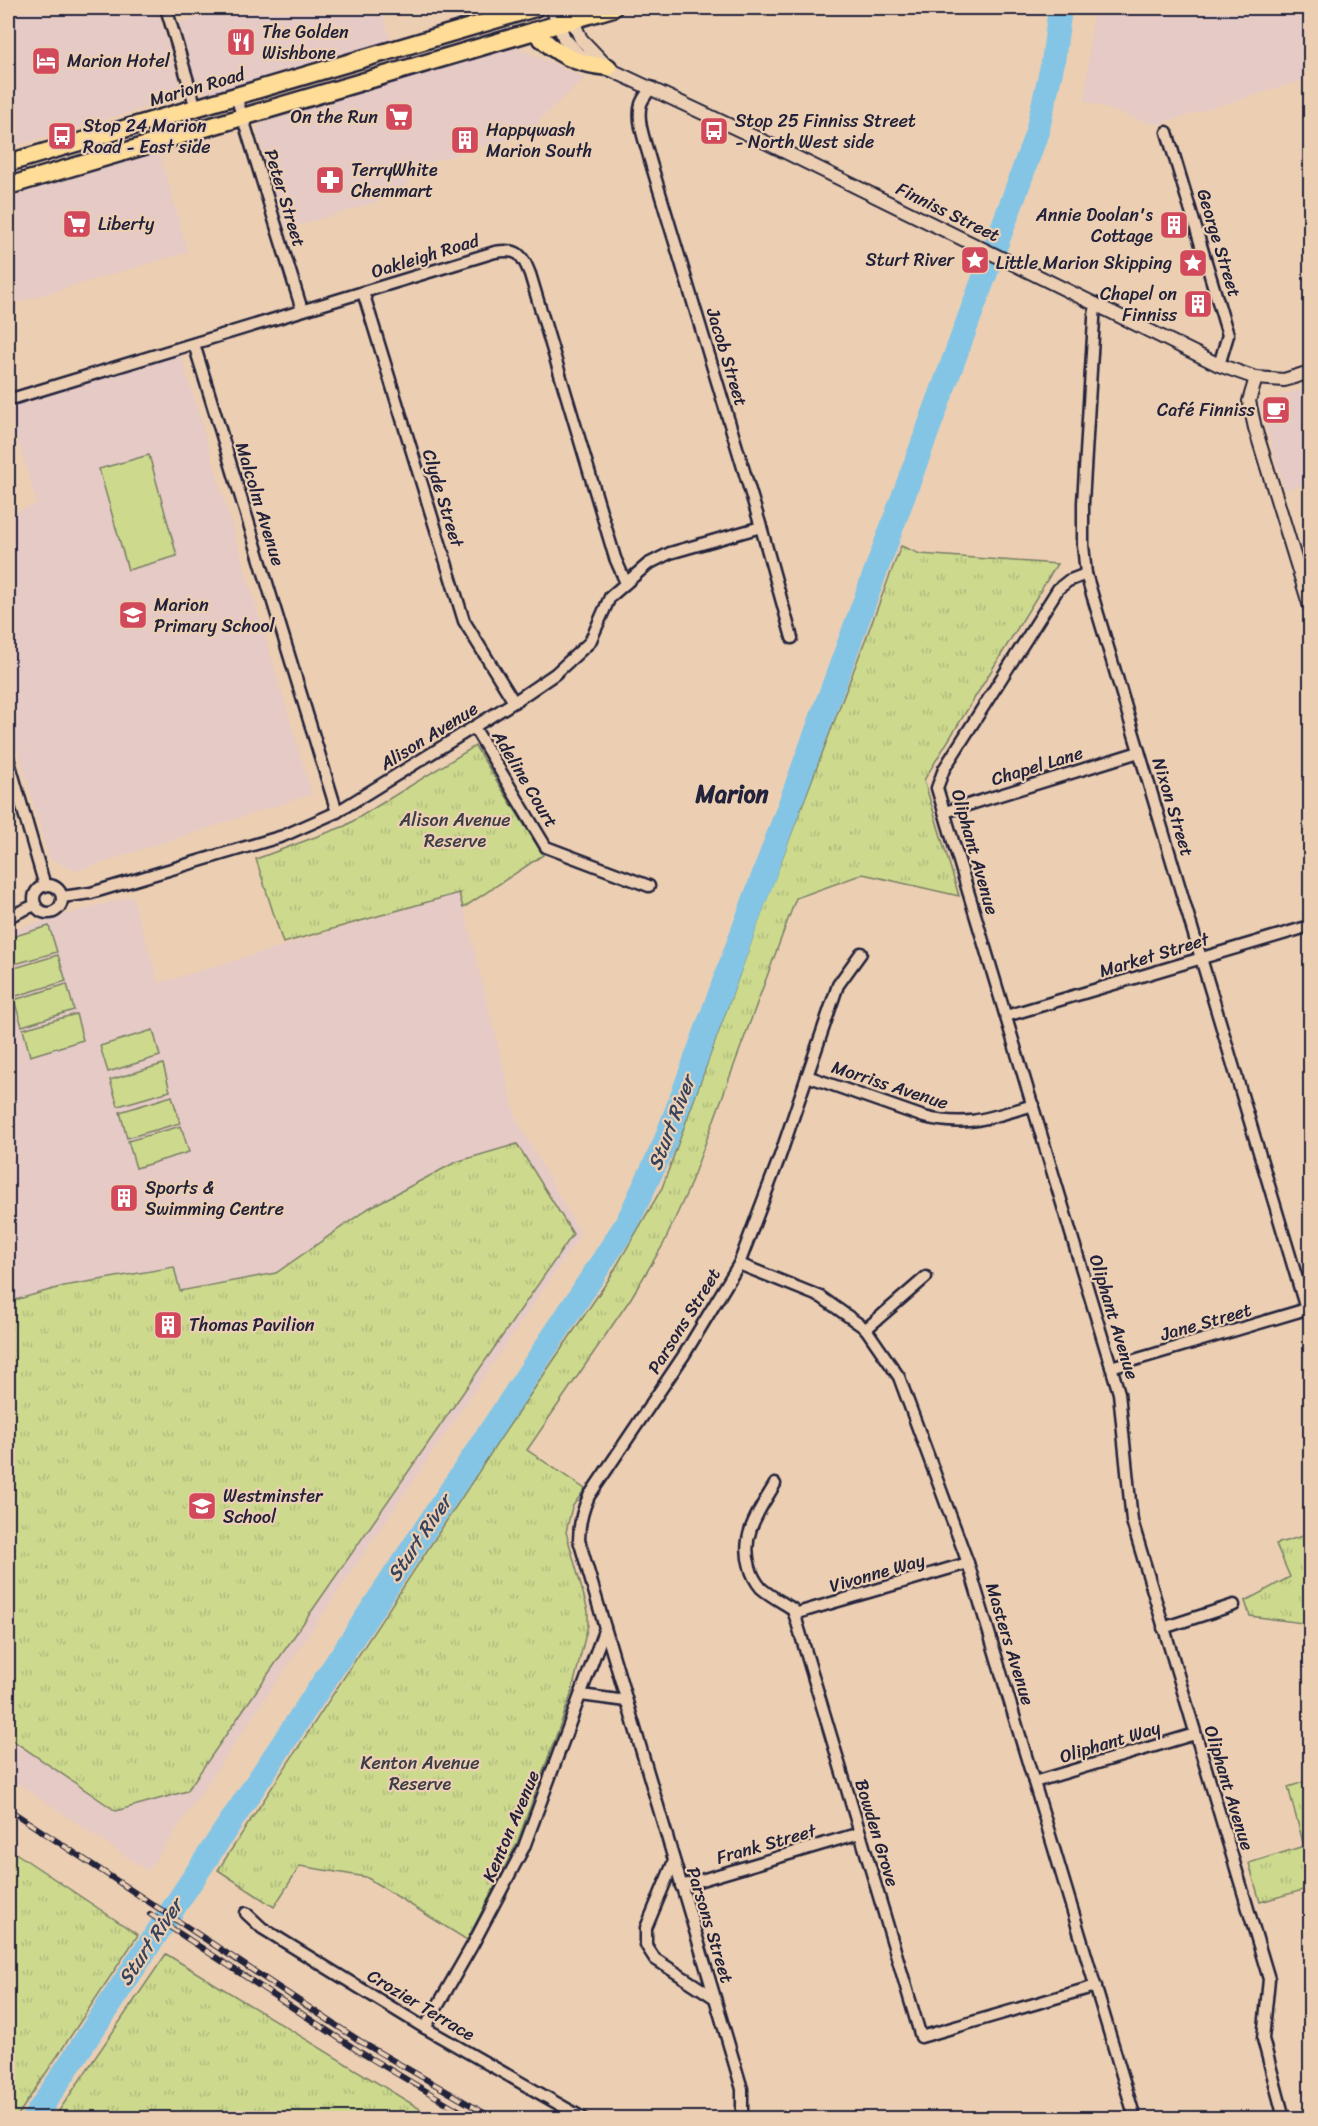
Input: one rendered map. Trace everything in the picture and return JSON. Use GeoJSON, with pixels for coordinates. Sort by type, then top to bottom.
{"type":"FeatureCollection","features":[{"type":"Feature","properties":{"kind":"main road","name":"Marion Road"},"geometry":{"type":"LineString","coordinates":[[8,163],[535,8]]}},
{"type":"Feature","properties":{"kind":"main road"},"geometry":{"type":"LineString","coordinates":[[8,186],[534,31],[566,17],[613,8]]}},
{"type":"Feature","properties":{"kind":"main road"},"geometry":{"type":"LineString","coordinates":[[534,31],[557,52],[570,59],[587,65],[608,67]]}},
{"type":"Feature","properties":{"kind":"street"},"geometry":{"type":"LineString","coordinates":[[166,8],[196,108]]}},
{"type":"Feature","properties":{"kind":"street","name":"Finniss Street"},"geometry":{"type":"LineString","coordinates":[[552,8],[566,17],[564,38],[579,55],[651,87],[1219,365],[1256,378],[1284,380],[1311,372]]}},
{"type":"Feature","properties":{"kind":"street","name":"Jacob Street"},"geometry":{"type":"LineString","coordinates":[[651,87],[641,105],[643,134],[792,638]]}},
{"type":"Feature","properties":{"kind":"street","name":"Peter Street"},"geometry":{"type":"LineString","coordinates":[[236,96],[302,310]]}},
{"type":"Feature","properties":{"kind":"street","name":"George Street"},"geometry":{"type":"LineString","coordinates":[[1167,132],[1228,335],[1219,365]]}},
{"type":"Feature","properties":{"kind":"street","name":"Oakleigh Road"},"geometry":{"type":"LineString","coordinates":[[8,400],[495,252],[508,250],[516,252],[524,258],[615,558],[626,583]]}},
{"type":"Feature","properties":{"kind":"street","name":"Clyde Street"},"geometry":{"type":"LineString","coordinates":[[363,292],[464,621],[514,702]]}},
{"type":"Feature","properties":{"kind":"street","name":"Nixon Street"},"geometry":{"type":"LineString","coordinates":[[1095,303],[1083,503],[1086,574],[1308,1309]]}},
{"type":"Feature","properties":{"kind":"street","name":"Malcolm Avenue"},"geometry":{"type":"LineString","coordinates":[[194,344],[336,812]]}},
{"type":"Feature","properties":{"kind":"street"},"geometry":{"type":"LineString","coordinates":[[1256,378],[1249,401],[1255,428],[1311,607]]}},
{"type":"Feature","properties":{"kind":"street","name":"Alison Avenue"},"geometry":{"type":"LineString","coordinates":[[62,897],[91,893],[283,836],[336,812],[514,702],[555,674],[590,642],[610,597],[648,564],[670,553],[761,527]]}},
{"type":"Feature","properties":{"kind":"street","name":"Oliphant Avenue"},"geometry":{"type":"LineString","coordinates":[[1086,574],[1068,581],[1058,589],[944,769],[938,788],[1119,1393],[1131,1521],[1269,1979],[1263,2040],[1284,2118]]}},
{"type":"Feature","properties":{"kind":"street","name":"Adeline Court"},"geometry":{"type":"LineString","coordinates":[[474,727],[546,847],[649,886]]}},
{"type":"Feature","properties":{"kind":"street","name":"Chapel Lane"},"geometry":{"type":"LineString","coordinates":[[945,812],[1139,752]]}},
{"type":"Feature","properties":{"kind":"street"},"geometry":{"type":"LineString","coordinates":[[8,758],[45,886]]}},
{"type":"Feature","properties":{"kind":"street"},"geometry":{"type":"LineString","coordinates":[[45,886],[54,886],[62,897],[61,905],[54,912],[45,913],[35,905],[35,894],[45,886]]}},
{"type":"Feature","properties":{"kind":"street"},"geometry":{"type":"LineString","coordinates":[[8,917],[35,905]]}},
{"type":"Feature","properties":{"kind":"street","name":"Market Street"},"geometry":{"type":"LineString","coordinates":[[1006,1017],[1311,926]]}},
{"type":"Feature","properties":{"kind":"street","name":"Parsons Street"},"geometry":{"type":"LineString","coordinates":[[742,2118],[742,2089],[579,1540],[581,1514],[589,1496],[684,1355],[739,1264],[780,1156],[838,985],[861,953]]}},
{"type":"Feature","properties":{"kind":"street","name":"Morriss Avenue"},"geometry":{"type":"LineString","coordinates":[[807,1076],[943,1122],[962,1123],[982,1120],[1033,1105]]}},
{"type":"Feature","properties":{"kind":"street","name":"Masters Avenue"},"geometry":{"type":"LineString","coordinates":[[739,1264],[821,1297],[866,1329],[899,1377],[968,1563],[1136,2118]]}},
{"type":"Feature","properties":{"kind":"street"},"geometry":{"type":"LineString","coordinates":[[866,1329],[926,1277]]}},
{"type":"Feature","properties":{"kind":"street","name":"Jane Street"},"geometry":{"type":"LineString","coordinates":[[1111,1367],[1308,1309]]}},
{"type":"Feature","properties":{"kind":"street"},"geometry":{"type":"LineString","coordinates":[[775,1484],[752,1522],[746,1544],[747,1554],[751,1573],[760,1587],[793,1609],[794,1614]]}},
{"type":"Feature","properties":{"kind":"street","name":"Vivonne Way"},"geometry":{"type":"LineString","coordinates":[[794,1614],[968,1563]]}},
{"type":"Feature","properties":{"kind":"street"},"geometry":{"type":"LineString","coordinates":[[1163,1628],[1234,1605]]}},
{"type":"Feature","properties":{"kind":"street","name":"Bowden Grove"},"geometry":{"type":"LineString","coordinates":[[794,1614],[921,2037],[1096,1986]]}},
{"type":"Feature","properties":{"kind":"street","name":"Kenton Avenue"},"geometry":{"type":"LineString","coordinates":[[425,2028],[473,1944],[524,1847],[605,1628]]}},
{"type":"Feature","properties":{"kind":"street"},"geometry":{"type":"LineString","coordinates":[[581,1695],[626,1701]]}},
{"type":"Feature","properties":{"kind":"street","name":"Oliphant Way"},"geometry":{"type":"LineString","coordinates":[[1034,1782],[1195,1734]]}},
{"type":"Feature","properties":{"kind":"street","name":"Frank Street"},"geometry":{"type":"LineString","coordinates":[[681,1886],[860,1833]]}},
{"type":"Feature","properties":{"kind":"street","name":"Parsons Street"},"geometry":{"type":"LineString","coordinates":[[674,1861],[646,1928],[646,1946],[655,1959],[715,1998]]}},
{"type":"Feature","properties":{"kind":"street","name":"Crozier Terrace"},"geometry":{"type":"LineString","coordinates":[[246,1913],[262,1928],[425,2028],[583,2118]]}},
{"type":"Feature","properties":{"kind":"street"},"geometry":{"type":"LineString","coordinates":[[1305,2118],[1311,2117]]}},
{"type":"Feature","properties":{"kind":"shaded area"},"geometry":{"type":"Polygon","coordinates":[[[8,8],[157,8],[180,86],[172,100],[8,148],[8,8]]]}},
{"type":"Feature","properties":{"kind":"shaded area"},"geometry":{"type":"Polygon","coordinates":[[[232,8],[381,8],[391,41],[210,94],[196,84],[179,23],[232,8]]]}},
{"type":"Feature","properties":{"kind":"shaded area"},"geometry":{"type":"Polygon","coordinates":[[[1093,8],[1310,8],[1310,78],[1155,125],[1085,101],[1093,8]]]}},
{"type":"Feature","properties":{"kind":"shaded area"},"geometry":{"type":"Polygon","coordinates":[[[514,46],[585,78],[538,121],[540,130],[404,170],[410,192],[286,229],[257,131],[263,118],[514,46]]]}},
{"type":"Feature","properties":{"kind":"shaded area"},"geometry":{"type":"Polygon","coordinates":[[[159,151],[188,252],[8,305],[8,195],[159,151]]]}},
{"type":"Feature","properties":{"kind":"shaded area","name":"Marion Primary School"},"geometry":{"type":"Polygon","coordinates":[[[180,351],[312,794],[76,871],[49,858],[8,716],[8,514],[37,504],[8,409],[8,400],[180,351]]]}},
{"type":"Feature","properties":{"kind":"shaded area"},"geometry":{"type":"Polygon","coordinates":[[[1303,389],[1310,413],[1310,483],[1285,490],[1259,402],[1303,389]]]}},
{"type":"Feature","properties":{"kind":"shaded area","name":"Westminster School"},"geometry":{"type":"Polygon","coordinates":[[[460,893],[517,1121],[581,1234],[148,1871],[8,1777],[8,931],[132,896],[159,983],[460,893]]]}},
{"type":"Feature","properties":{"kind":"green space"},"geometry":{"type":"Polygon","coordinates":[[[149,455],[177,556],[128,570],[99,469],[149,455]]]}},
{"type":"Feature","properties":{"kind":"green space","name":"Kenton Avenue Reserve"},"geometry":{"type":"Polygon","coordinates":[[[901,546],[920,554],[1057,564],[924,780],[959,896],[863,874],[796,898],[688,1190],[663,1245],[631,1298],[527,1450],[585,1489],[572,1507],[566,1532],[588,1611],[588,1625],[571,1695],[517,1843],[467,1940],[366,1877],[300,1866],[274,1907],[218,1870],[502,1436],[609,1279],[662,1188],[770,890],[901,546]]]}},
{"type":"Feature","properties":{"kind":"green space","name":"Alison Avenue Reserve"},"geometry":{"type":"Polygon","coordinates":[[[475,746],[543,855],[463,908],[459,893],[283,943],[256,859],[345,826],[475,746]]]}},
{"type":"Feature","properties":{"kind":"green space"},"geometry":{"type":"Polygon","coordinates":[[[49,926],[57,952],[8,966],[8,938],[49,926]]]}},
{"type":"Feature","properties":{"kind":"green space"},"geometry":{"type":"Polygon","coordinates":[[[58,955],[66,981],[13,997],[8,970],[58,955]]]}},
{"type":"Feature","properties":{"kind":"green space"},"geometry":{"type":"Polygon","coordinates":[[[67,984],[74,1010],[22,1026],[14,1000],[67,984]]]}},
{"type":"Feature","properties":{"kind":"green space"},"geometry":{"type":"Polygon","coordinates":[[[76,1014],[83,1040],[30,1056],[23,1029],[76,1014]]]}},
{"type":"Feature","properties":{"kind":"green space"},"geometry":{"type":"Polygon","coordinates":[[[153,1030],[160,1056],[108,1072],[100,1046],[153,1030]]]}},
{"type":"Feature","properties":{"kind":"green space"},"geometry":{"type":"Polygon","coordinates":[[[163,1064],[170,1091],[118,1106],[110,1080],[163,1064]]]}},
{"type":"Feature","properties":{"kind":"green space"},"geometry":{"type":"Polygon","coordinates":[[[172,1096],[180,1123],[127,1138],[120,1112],[172,1096]]]}},
{"type":"Feature","properties":{"kind":"green space"},"geometry":{"type":"Polygon","coordinates":[[[181,1126],[189,1152],[136,1168],[128,1141],[181,1126]]]}},
{"type":"Feature","properties":{"kind":"green space"},"geometry":{"type":"Polygon","coordinates":[[[517,1144],[573,1234],[187,1791],[116,1811],[8,1737],[8,1302],[64,1286],[174,1267],[180,1291],[276,1273],[369,1208],[456,1162],[517,1144]]]}},
{"type":"Feature","properties":{"kind":"green space"},"geometry":{"type":"Polygon","coordinates":[[[1310,1534],[1310,1624],[1250,1616],[1245,1601],[1290,1577],[1276,1544],[1310,1534]]]}},
{"type":"Feature","properties":{"kind":"green space"},"geometry":{"type":"Polygon","coordinates":[[[1310,1780],[1310,1850],[1306,1851],[1310,1868],[1310,1888],[1260,1902],[1249,1863],[1304,1846],[1288,1787],[1310,1780]]]}},
{"type":"Feature","properties":{"kind":"green space"},"geometry":{"type":"Polygon","coordinates":[[[8,1848],[138,1935],[16,2118],[8,2118],[8,1848]]]}},
{"type":"Feature","properties":{"kind":"green space"},"geometry":{"type":"Polygon","coordinates":[[[166,1954],[435,2118],[54,2118],[166,1954]]]}},
{"type":"Feature","properties":{"kind":"waterway","name":"Sturt River"},"geometry":{"type":"LineString","coordinates":[[34,2118],[627,1223],[664,1145],[1016,191],[1037,132],[1053,62],[1060,8]]}},
{"type":"Feature","properties":{"kind":"railway"},"geometry":{"type":"LineString","coordinates":[[8,1809],[363,2043],[493,2118]]}},
{"type":"Feature","properties":{"kind":"railway"},"geometry":{"type":"LineString","coordinates":[[150,1914],[360,2052],[472,2118]]}},
{"type":"Feature","properties":{"kind":"place","name":"The Golden Wishbone"},"geometry":{"type":"Point","coordinates":[241,42]}},
{"type":"Feature","properties":{"kind":"place","name":"Marion Hotel"},"geometry":{"type":"Point","coordinates":[46,61]}},
{"type":"Feature","properties":{"kind":"place","name":"On the Run"},"geometry":{"type":"Point","coordinates":[399,117]}},
{"type":"Feature","properties":{"kind":"place","name":"Stop 25 Finniss Street - North West side"},"geometry":{"type":"Point","coordinates":[714,131]}},
{"type":"Feature","properties":{"kind":"place","name":"Stop 24 Marion Road - East side"},"geometry":{"type":"Point","coordinates":[62,136]}},
{"type":"Feature","properties":{"kind":"place","name":"Happywash Marion South"},"geometry":{"type":"Point","coordinates":[465,140]}},
{"type":"Feature","properties":{"kind":"place","name":"TerryWhite Chemmart"},"geometry":{"type":"Point","coordinates":[330,180]}},
{"type":"Feature","properties":{"kind":"place","name":"Liberty"},"geometry":{"type":"Point","coordinates":[77,224]}},
{"type":"Feature","properties":{"kind":"place","name":"Annie Doolan's Cottage"},"geometry":{"type":"Point","coordinates":[1174,225]}},
{"type":"Feature","properties":{"kind":"place","name":"Sturt River"},"geometry":{"type":"Point","coordinates":[975,260]}},
{"type":"Feature","properties":{"kind":"place","name":"Little Marion Skipping"},"geometry":{"type":"Point","coordinates":[1193,263]}},
{"type":"Feature","properties":{"kind":"place","name":"Chapel on Finniss"},"geometry":{"type":"Point","coordinates":[1198,304]}},
{"type":"Feature","properties":{"kind":"place","name":"Café Finniss"},"geometry":{"type":"Point","coordinates":[1276,410]}},
{"type":"Feature","properties":{"kind":"place","name":"Marion Primary School"},"geometry":{"type":"Point","coordinates":[133,615]}},
{"type":"Feature","properties":{"kind":"place","name":"Sports & Swimming Centre"},"geometry":{"type":"Point","coordinates":[124,1198]}},
{"type":"Feature","properties":{"kind":"place","name":"Thomas Pavilion"},"geometry":{"type":"Point","coordinates":[168,1325]}},
{"type":"Feature","properties":{"kind":"place","name":"Westminster School"},"geometry":{"type":"Point","coordinates":[202,1506]}},
{"type":"Feature","properties":{"kind":"district","name":"Marion"},"geometry":{"type":"Point","coordinates":[732,794]}}]}
